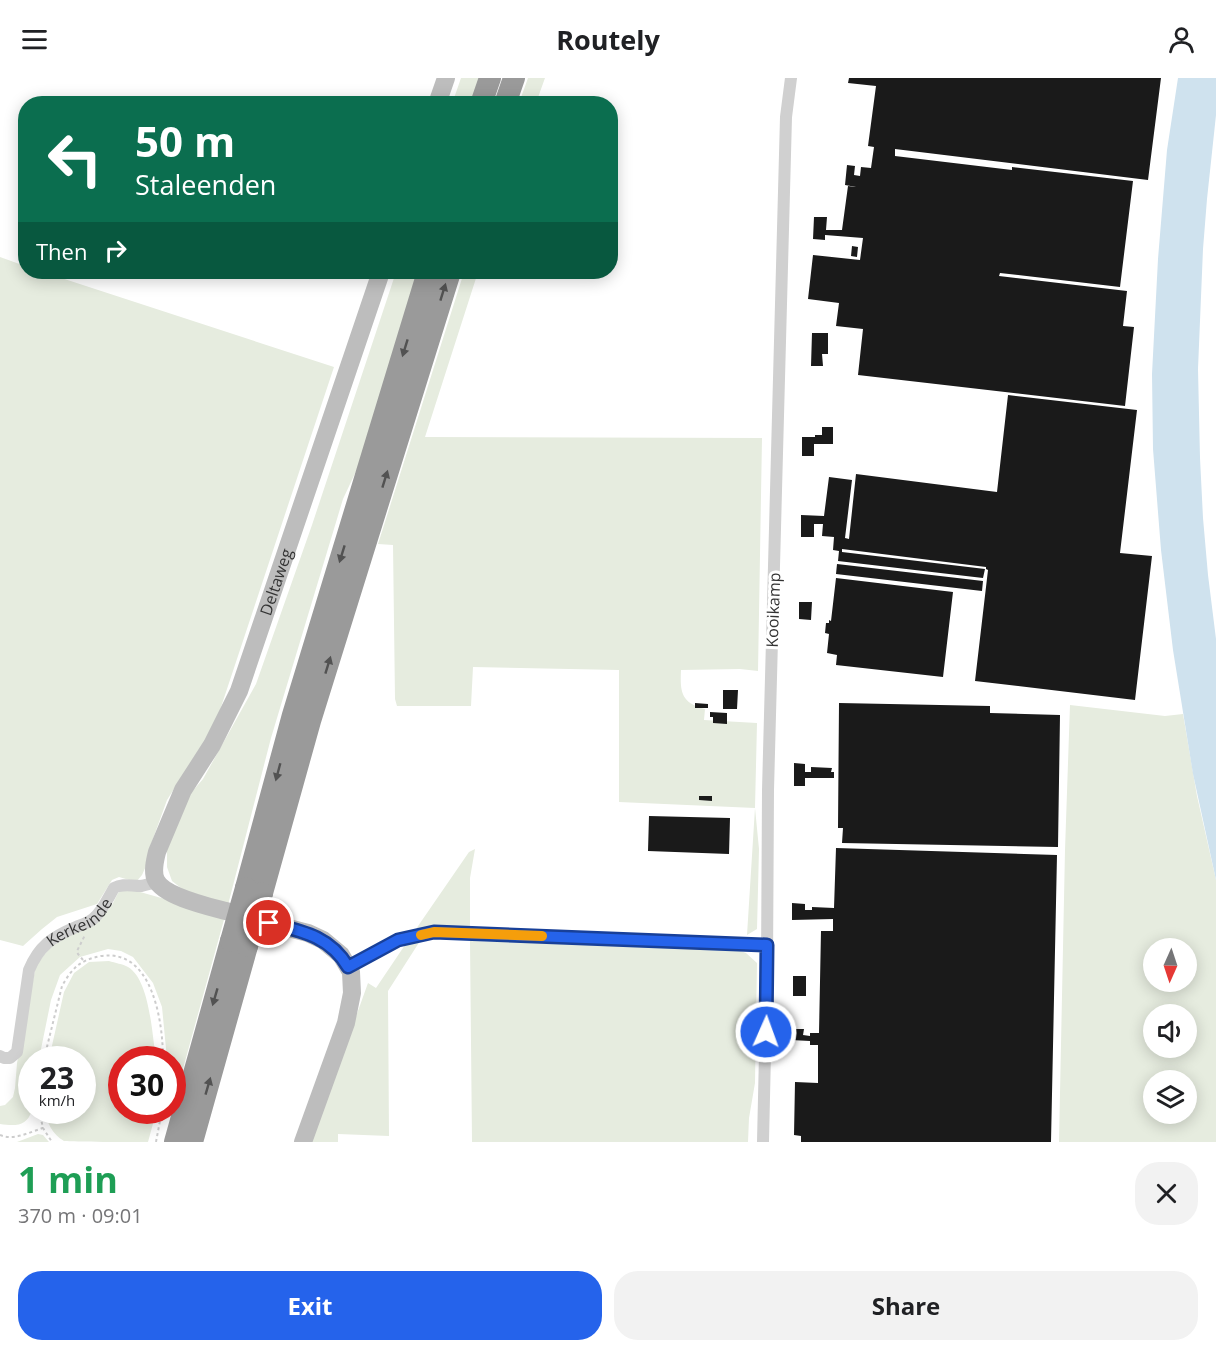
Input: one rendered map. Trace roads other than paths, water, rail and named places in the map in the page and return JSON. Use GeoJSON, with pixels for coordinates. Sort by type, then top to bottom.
{"type":"FeatureCollection","features":[{"type":"Feature","properties":{"kind":"highway"},"geometry":{"type":"LineString","coordinates":[[484,96],[490,78]]}},
{"type":"Feature","properties":{"kind":"highway"},"geometry":{"type":"LineString","coordinates":[[508,96],[514,78]]}},
{"type":"Feature","properties":{"kind":"highway"},"geometry":{"type":"LineString","coordinates":[[254,891],[293,715],[426,279]]}},
{"type":"Feature","properties":{"kind":"highway"},"geometry":{"type":"LineString","coordinates":[[175,1142],[310,721],[448,279]]}},
{"type":"Feature","properties":{"kind":"highway"},"geometry":{"type":"LineString","coordinates":[[192,1142],[239,943]]}},
{"type":"Feature","properties":{"kind":"street"},"geometry":{"type":"LineString","coordinates":[[440,96],[446,78]]}},
{"type":"Feature","properties":{"kind":"street","name":"Kooikamp"},"geometry":{"type":"LineString","coordinates":[[763,1142],[768,790],[786,117],[791,78]]}},
{"type":"Feature","properties":{"kind":"street","name":"Deltaweg"},"geometry":{"type":"LineString","coordinates":[[157,882],[155,862],[167,825],[183,790],[212,746],[239,692],[379,279]]}},
{"type":"Feature","properties":{"kind":"street"},"geometry":{"type":"LineString","coordinates":[[157,882],[172,895],[229,912]]}},
{"type":"Feature","properties":{"kind":"street","name":"Kerkeinde"},"geometry":{"type":"LineString","coordinates":[[0,1056],[10,1058],[16,1052],[27,982],[34,959],[48,942],[98,915],[114,888],[124,884],[142,886],[157,882]]}},
{"type":"Feature","properties":{"kind":"street"},"geometry":{"type":"LineString","coordinates":[[269,923],[308,933],[323,940],[341,955],[351,972],[352,993],[345,1023],[303,1142]]}},
{"type":"Feature","properties":{"kind":"street"},"geometry":{"type":"LineString","coordinates":[[348,967],[398,940],[434,932],[767,945]]}},
{"type":"Feature","properties":{"kind":"water"},"geometry":{"type":"Polygon","coordinates":[[[1178,78],[1216,78],[1216,115],[1203,249],[1198,369],[1203,518],[1216,639],[1216,880],[1193,774],[1173,650],[1161,550],[1153,449],[1152,374],[1158,259],[1167,150],[1178,78]]]}}]}
